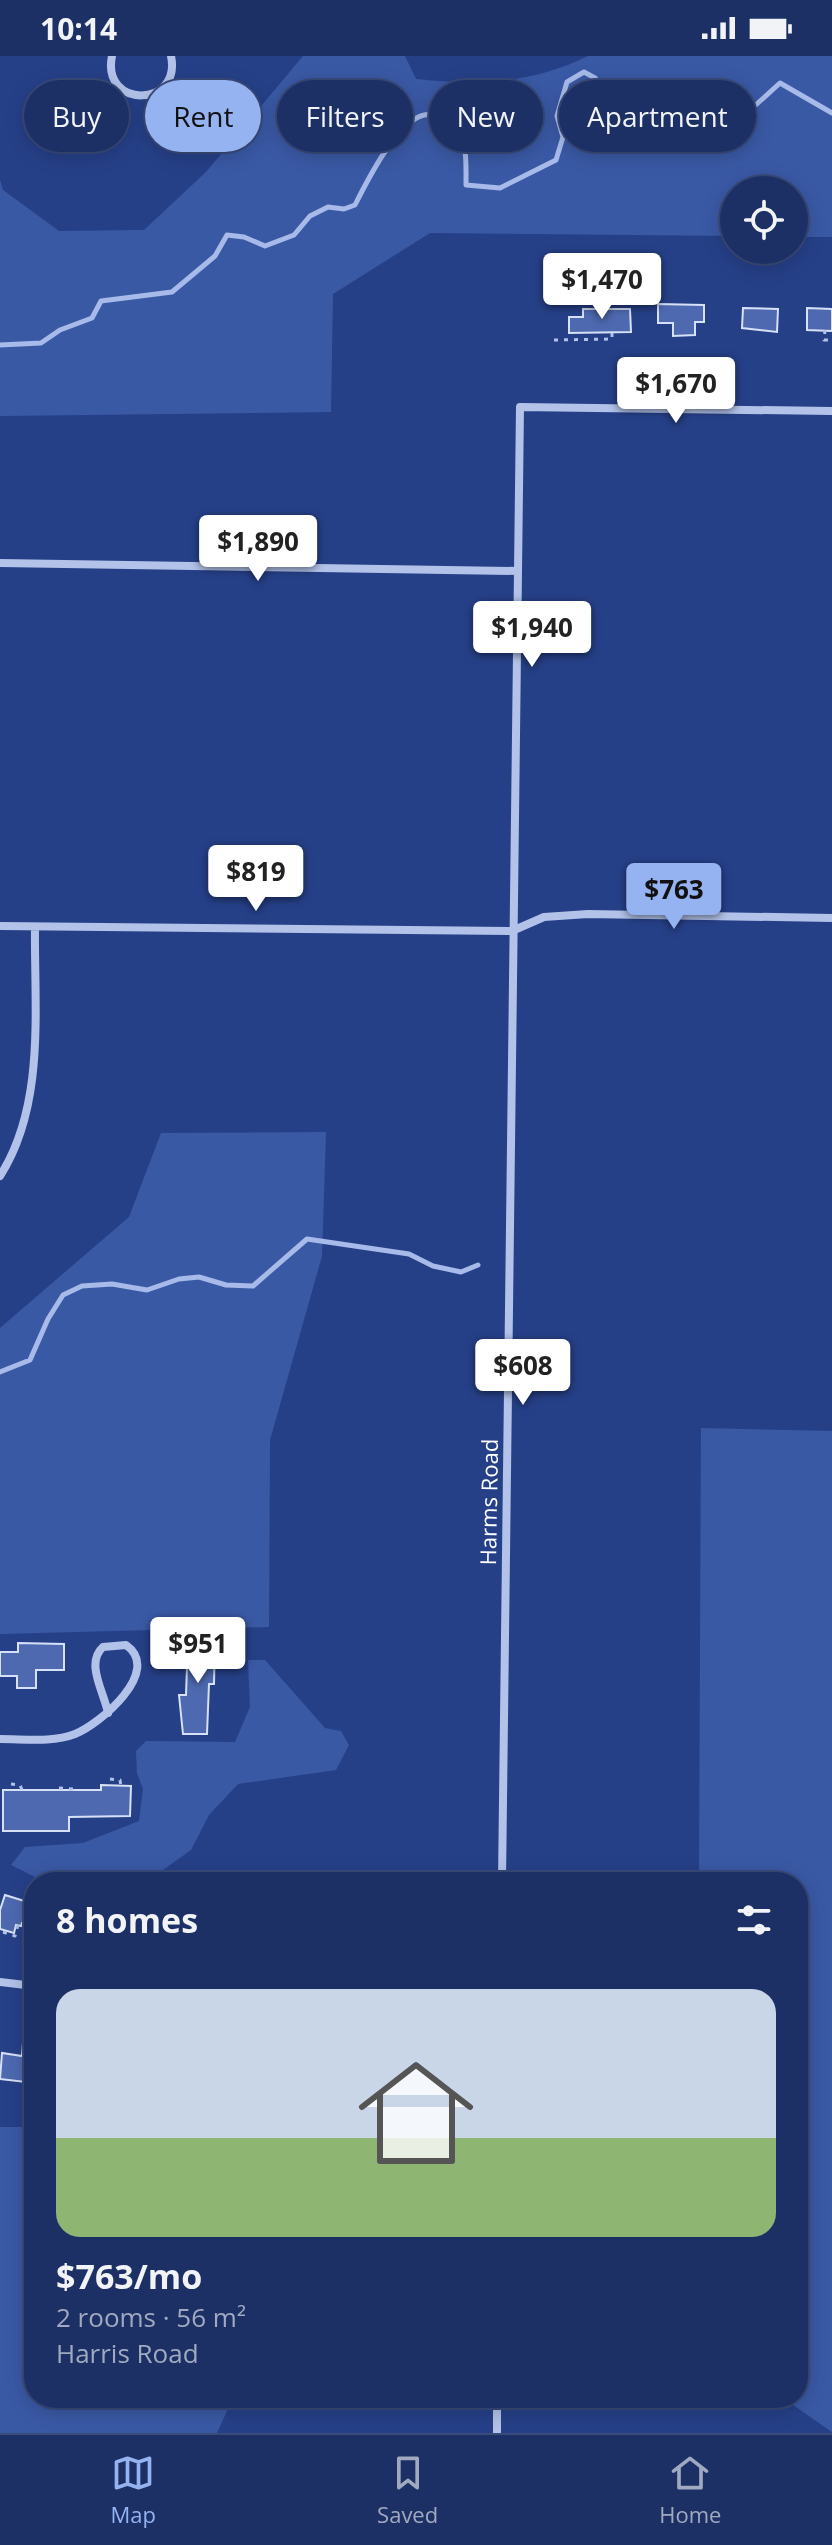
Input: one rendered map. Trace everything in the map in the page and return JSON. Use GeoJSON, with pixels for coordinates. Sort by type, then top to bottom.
{"type":"FeatureCollection","features":[{"type":"Feature","properties":{"kind":"street"},"geometry":{"type":"LineString","coordinates":[[112,56],[110,68],[118,85],[125,92],[142,96],[160,90],[167,82],[171,73],[171,56]]}},
{"type":"Feature","properties":{"kind":"street","name":"Harms Road"},"geometry":{"type":"LineString","coordinates":[[502,1872],[520,407],[832,411]]}},
{"type":"Feature","properties":{"kind":"street"},"geometry":{"type":"LineString","coordinates":[[0,563],[517,571]]}},
{"type":"Feature","properties":{"kind":"street"},"geometry":{"type":"LineString","coordinates":[[0,926],[512,931],[544,917],[588,914],[832,918]]}},
{"type":"Feature","properties":{"kind":"street"},"geometry":{"type":"LineString","coordinates":[[0,1176],[11,1159],[30,1098],[35,927]]}},
{"type":"Feature","properties":{"kind":"street"},"geometry":{"type":"LineString","coordinates":[[0,1739],[60,1738],[90,1726],[108,1713],[130,1686],[137,1666],[136,1656],[126,1645],[103,1647],[96,1656],[95,1671],[103,1688],[108,1713]]}},
{"type":"Feature","properties":{"kind":"street"},"geometry":{"type":"LineString","coordinates":[[0,1982],[24,1985]]}},
{"type":"Feature","properties":{"kind":"street"},"geometry":{"type":"LineString","coordinates":[[497,2408],[497,2433]]}},
{"type":"Feature","properties":{"kind":"path"},"geometry":{"type":"LineString","coordinates":[[825,330],[824,340],[832,340]]}},
{"type":"Feature","properties":{"kind":"path"},"geometry":{"type":"LineString","coordinates":[[554,340],[612,339],[612,333]]}},
{"type":"Feature","properties":{"kind":"path"},"geometry":{"type":"LineString","coordinates":[[110,1779],[120,1780],[121,1786]]}},
{"type":"Feature","properties":{"kind":"path"},"geometry":{"type":"LineString","coordinates":[[11,1784],[21,1786],[22,1790]]}},
{"type":"Feature","properties":{"kind":"path"},"geometry":{"type":"LineString","coordinates":[[59,1788],[74,1789]]}},
{"type":"Feature","properties":{"kind":"path"},"geometry":{"type":"LineString","coordinates":[[3,1932],[15,1936],[18,1925]]}},
{"type":"Feature","properties":{"kind":"shaded area"},"geometry":{"type":"Polygon","coordinates":[[[303,56],[405,56],[416,79],[431,80],[429,152],[543,152],[543,80],[504,80],[547,72],[588,56],[832,56],[832,237],[808,237],[808,176],[720,176],[720,236],[430,233],[333,294],[331,412],[0,416],[0,180],[3,190],[59,231],[144,230],[206,172],[223,152],[261,152],[261,106],[277,87],[277,152],[413,152],[413,80],[283,80],[303,56]]]}},
{"type":"Feature","properties":{"kind":"shaded area"},"geometry":{"type":"Polygon","coordinates":[[[326,1132],[322,1256],[270,1440],[269,1627],[0,1634],[0,1328],[129,1217],[161,1133],[326,1132]]]}},
{"type":"Feature","properties":{"kind":"shaded area"},"geometry":{"type":"Polygon","coordinates":[[[701,1428],[832,1431],[832,2432],[797,2408],[808,2408],[808,1872],[699,1872],[701,1428]]]}},
{"type":"Feature","properties":{"kind":"shaded area"},"geometry":{"type":"Polygon","coordinates":[[[248,1660],[265,1660],[325,1728],[341,1731],[349,1745],[336,1770],[238,1784],[209,1815],[191,1850],[163,1870],[25,1872],[11,1865],[25,1847],[83,1843],[139,1821],[143,1789],[137,1773],[136,1751],[146,1741],[235,1742],[250,1707],[248,1660]]]}},
{"type":"Feature","properties":{"kind":"shaded area"},"geometry":{"type":"Polygon","coordinates":[[[0,2127],[24,2127],[24,2408],[228,2408],[217,2433],[0,2433],[0,2127]]]}},
{"type":"Feature","properties":{"kind":"building"},"geometry":{"type":"Polygon","coordinates":[[[658,304],[704,305],[704,322],[695,322],[695,335],[673,336],[673,323],[658,323],[658,304]]]}},
{"type":"Feature","properties":{"kind":"building"},"geometry":{"type":"Polygon","coordinates":[[[743,308],[778,309],[777,332],[742,328],[743,308]]]}},
{"type":"Feature","properties":{"kind":"building"},"geometry":{"type":"Polygon","coordinates":[[[807,308],[832,309],[832,331],[807,330],[807,308]]]}},
{"type":"Feature","properties":{"kind":"building"},"geometry":{"type":"Polygon","coordinates":[[[583,309],[630,309],[631,332],[569,333],[569,317],[583,317],[583,309]]]}},
{"type":"Feature","properties":{"kind":"building"},"geometry":{"type":"Polygon","coordinates":[[[188,1637],[215,1638],[214,1684],[209,1684],[207,1734],[183,1734],[179,1695],[186,1695],[188,1637]]]}},
{"type":"Feature","properties":{"kind":"building"},"geometry":{"type":"Polygon","coordinates":[[[18,1643],[64,1644],[64,1670],[36,1670],[36,1688],[17,1688],[17,1676],[0,1676],[0,1652],[18,1652],[18,1643]]]}},
{"type":"Feature","properties":{"kind":"building"},"geometry":{"type":"Polygon","coordinates":[[[101,1785],[131,1786],[130,1816],[69,1817],[69,1831],[3,1831],[3,1790],[101,1790],[101,1785]]]}},
{"type":"Feature","properties":{"kind":"building"},"geometry":{"type":"Polygon","coordinates":[[[5,1895],[24,1901],[24,1924],[16,1925],[14,1933],[0,1929],[0,1910],[5,1895]]]}},
{"type":"Feature","properties":{"kind":"building"},"geometry":{"type":"Polygon","coordinates":[[[24,2029],[24,2082],[0,2079],[2,2053],[22,2056],[24,2029]]]}},
{"type":"Feature","properties":{"kind":"waterway"},"geometry":{"type":"LineString","coordinates":[[0,345],[41,343],[60,330],[92,318],[101,301],[172,292],[215,256],[227,235],[244,237],[265,246],[294,235],[310,216],[328,207],[344,209],[355,205],[393,140],[404,128],[424,115],[450,115],[456,122],[465,147],[466,185],[500,188],[556,160],[563,137],[557,116],[567,82],[584,72],[595,78],[622,118],[710,105],[748,112],[780,83],[832,113]]}},
{"type":"Feature","properties":{"kind":"waterway"},"geometry":{"type":"LineString","coordinates":[[0,1372],[30,1360],[48,1319],[63,1295],[82,1286],[112,1284],[147,1290],[179,1279],[199,1277],[226,1285],[253,1286],[307,1239],[409,1254],[433,1266],[461,1272],[478,1265]]}}]}
